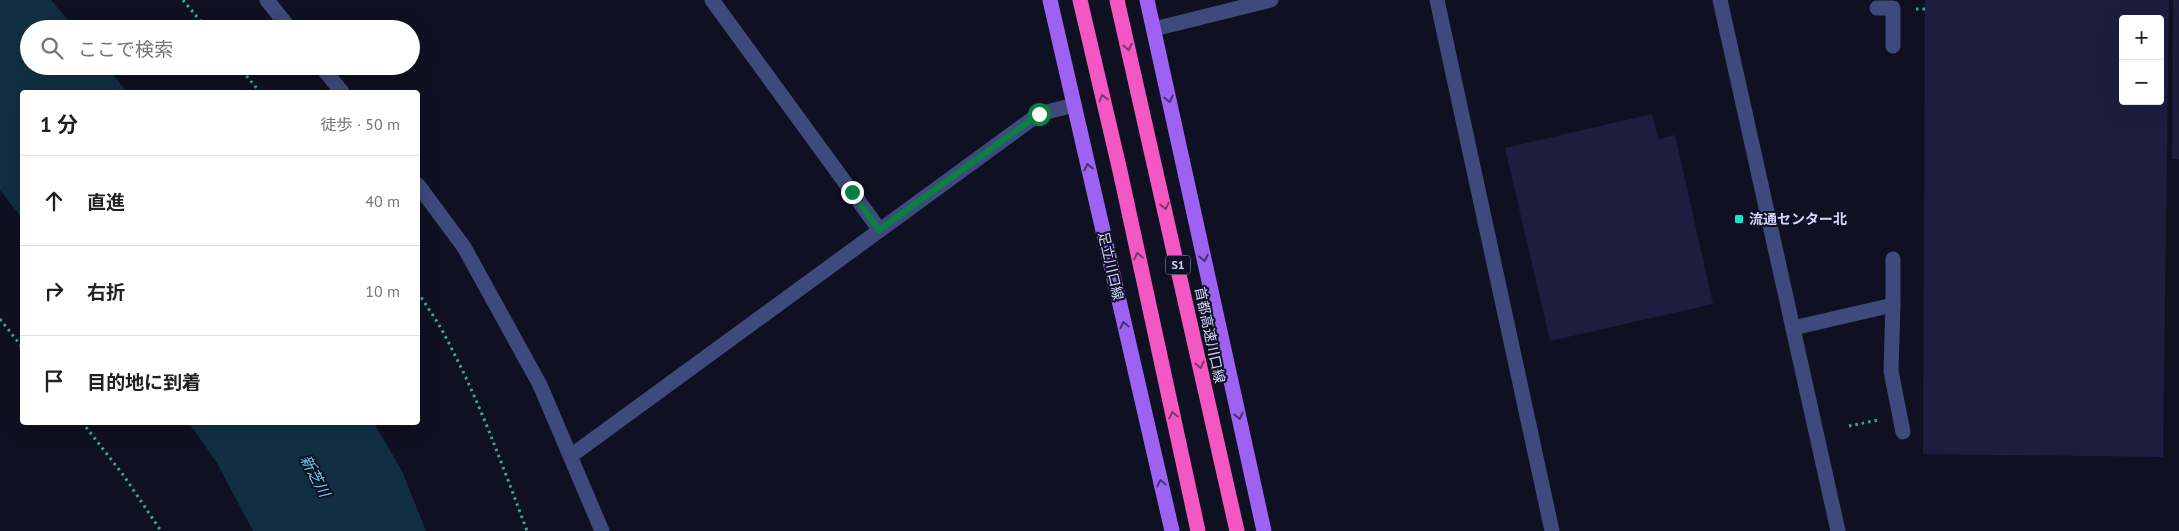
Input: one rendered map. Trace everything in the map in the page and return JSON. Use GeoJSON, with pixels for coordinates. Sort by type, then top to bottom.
{"type":"FeatureCollection","features":[{"type":"Feature","properties":{"kind":"highway"},"geometry":{"type":"LineString","coordinates":[[1080,0],[1120,171],[1198,531]]}},
{"type":"Feature","properties":{"kind":"highway","name":"首都高速川口線"},"geometry":{"type":"LineString","coordinates":[[1118,0],[1237,531]]}},
{"type":"Feature","properties":{"kind":"main road","name":"足立川口線"},"geometry":{"type":"LineString","coordinates":[[1050,0],[1172,531]]}},
{"type":"Feature","properties":{"kind":"main road"},"geometry":{"type":"LineString","coordinates":[[1147,0],[1264,531]]}},
{"type":"Feature","properties":{"kind":"street"},"geometry":{"type":"LineString","coordinates":[[267,0],[283,20]]}},
{"type":"Feature","properties":{"kind":"street"},"geometry":{"type":"LineString","coordinates":[[712,0],[879,230]]}},
{"type":"Feature","properties":{"kind":"street"},"geometry":{"type":"LineString","coordinates":[[1154,29],[1271,0]]}},
{"type":"Feature","properties":{"kind":"street"},"geometry":{"type":"LineString","coordinates":[[1437,0],[1552,531]]}},
{"type":"Feature","properties":{"kind":"street"},"geometry":{"type":"LineString","coordinates":[[1720,0],[1838,531]]}},
{"type":"Feature","properties":{"kind":"street"},"geometry":{"type":"LineString","coordinates":[[1877,8],[1894,8],[1894,46]]}},
{"type":"Feature","properties":{"kind":"street"},"geometry":{"type":"LineString","coordinates":[[328,75],[340,90]]}},
{"type":"Feature","properties":{"kind":"street"},"geometry":{"type":"LineString","coordinates":[[572,455],[1039,114],[1074,105]]}},
{"type":"Feature","properties":{"kind":"street"},"geometry":{"type":"LineString","coordinates":[[420,188],[468,255],[540,385],[572,455],[602,531]]}},
{"type":"Feature","properties":{"kind":"street"},"geometry":{"type":"LineString","coordinates":[[1894,259],[1891,371],[1903,432]]}},
{"type":"Feature","properties":{"kind":"street"},"geometry":{"type":"LineString","coordinates":[[1793,328],[1893,305]]}},
{"type":"Feature","properties":{"kind":"path"},"geometry":{"type":"LineString","coordinates":[[183,0],[200,20]]}},
{"type":"Feature","properties":{"kind":"path"},"geometry":{"type":"LineString","coordinates":[[246,75],[258,90]]}},
{"type":"Feature","properties":{"kind":"path"},"geometry":{"type":"LineString","coordinates":[[420,295],[443,332],[471,388],[493,440],[527,531]]}},
{"type":"Feature","properties":{"kind":"path"},"geometry":{"type":"LineString","coordinates":[[0,320],[20,345]]}},
{"type":"Feature","properties":{"kind":"path"},"geometry":{"type":"LineString","coordinates":[[1849,426],[1884,418]]}},
{"type":"Feature","properties":{"kind":"path"},"geometry":{"type":"LineString","coordinates":[[84,425],[124,476],[162,531]]}},
{"type":"Feature","properties":{"kind":"water"},"geometry":{"type":"Polygon","coordinates":[[[0,0],[51,0],[68,20],[20,20],[20,75],[113,75],[125,90],[20,90],[20,215],[0,190],[0,0]]]}},
{"type":"Feature","properties":{"kind":"water","name":"新芝川"},"geometry":{"type":"Polygon","coordinates":[[[190,425],[375,425],[402,471],[426,531],[253,531],[217,463],[190,425]]]}},
{"type":"Feature","properties":{"kind":"building"},"geometry":{"type":"Polygon","coordinates":[[[1925,0],[2169,0],[2163,457],[1923,454],[1925,0]]]}},
{"type":"Feature","properties":{"kind":"building"},"geometry":{"type":"Polygon","coordinates":[[[2173,0],[2179,0],[2179,159],[2172,159],[2173,0]]]}},
{"type":"Feature","properties":{"kind":"building"},"geometry":{"type":"Polygon","coordinates":[[[1652,114],[1658,139],[1675,135],[1713,304],[1550,341],[1505,148],[1652,114]]]}},
{"type":"Feature","properties":{"kind":"place","name":"流通センター北"},"geometry":{"type":"Point","coordinates":[1739,219]}},
{"type":"Feature","properties":{"kind":"route"},"geometry":{"type":"LineString","coordinates":[[852,192],[879,230],[1039,114]]}}]}
